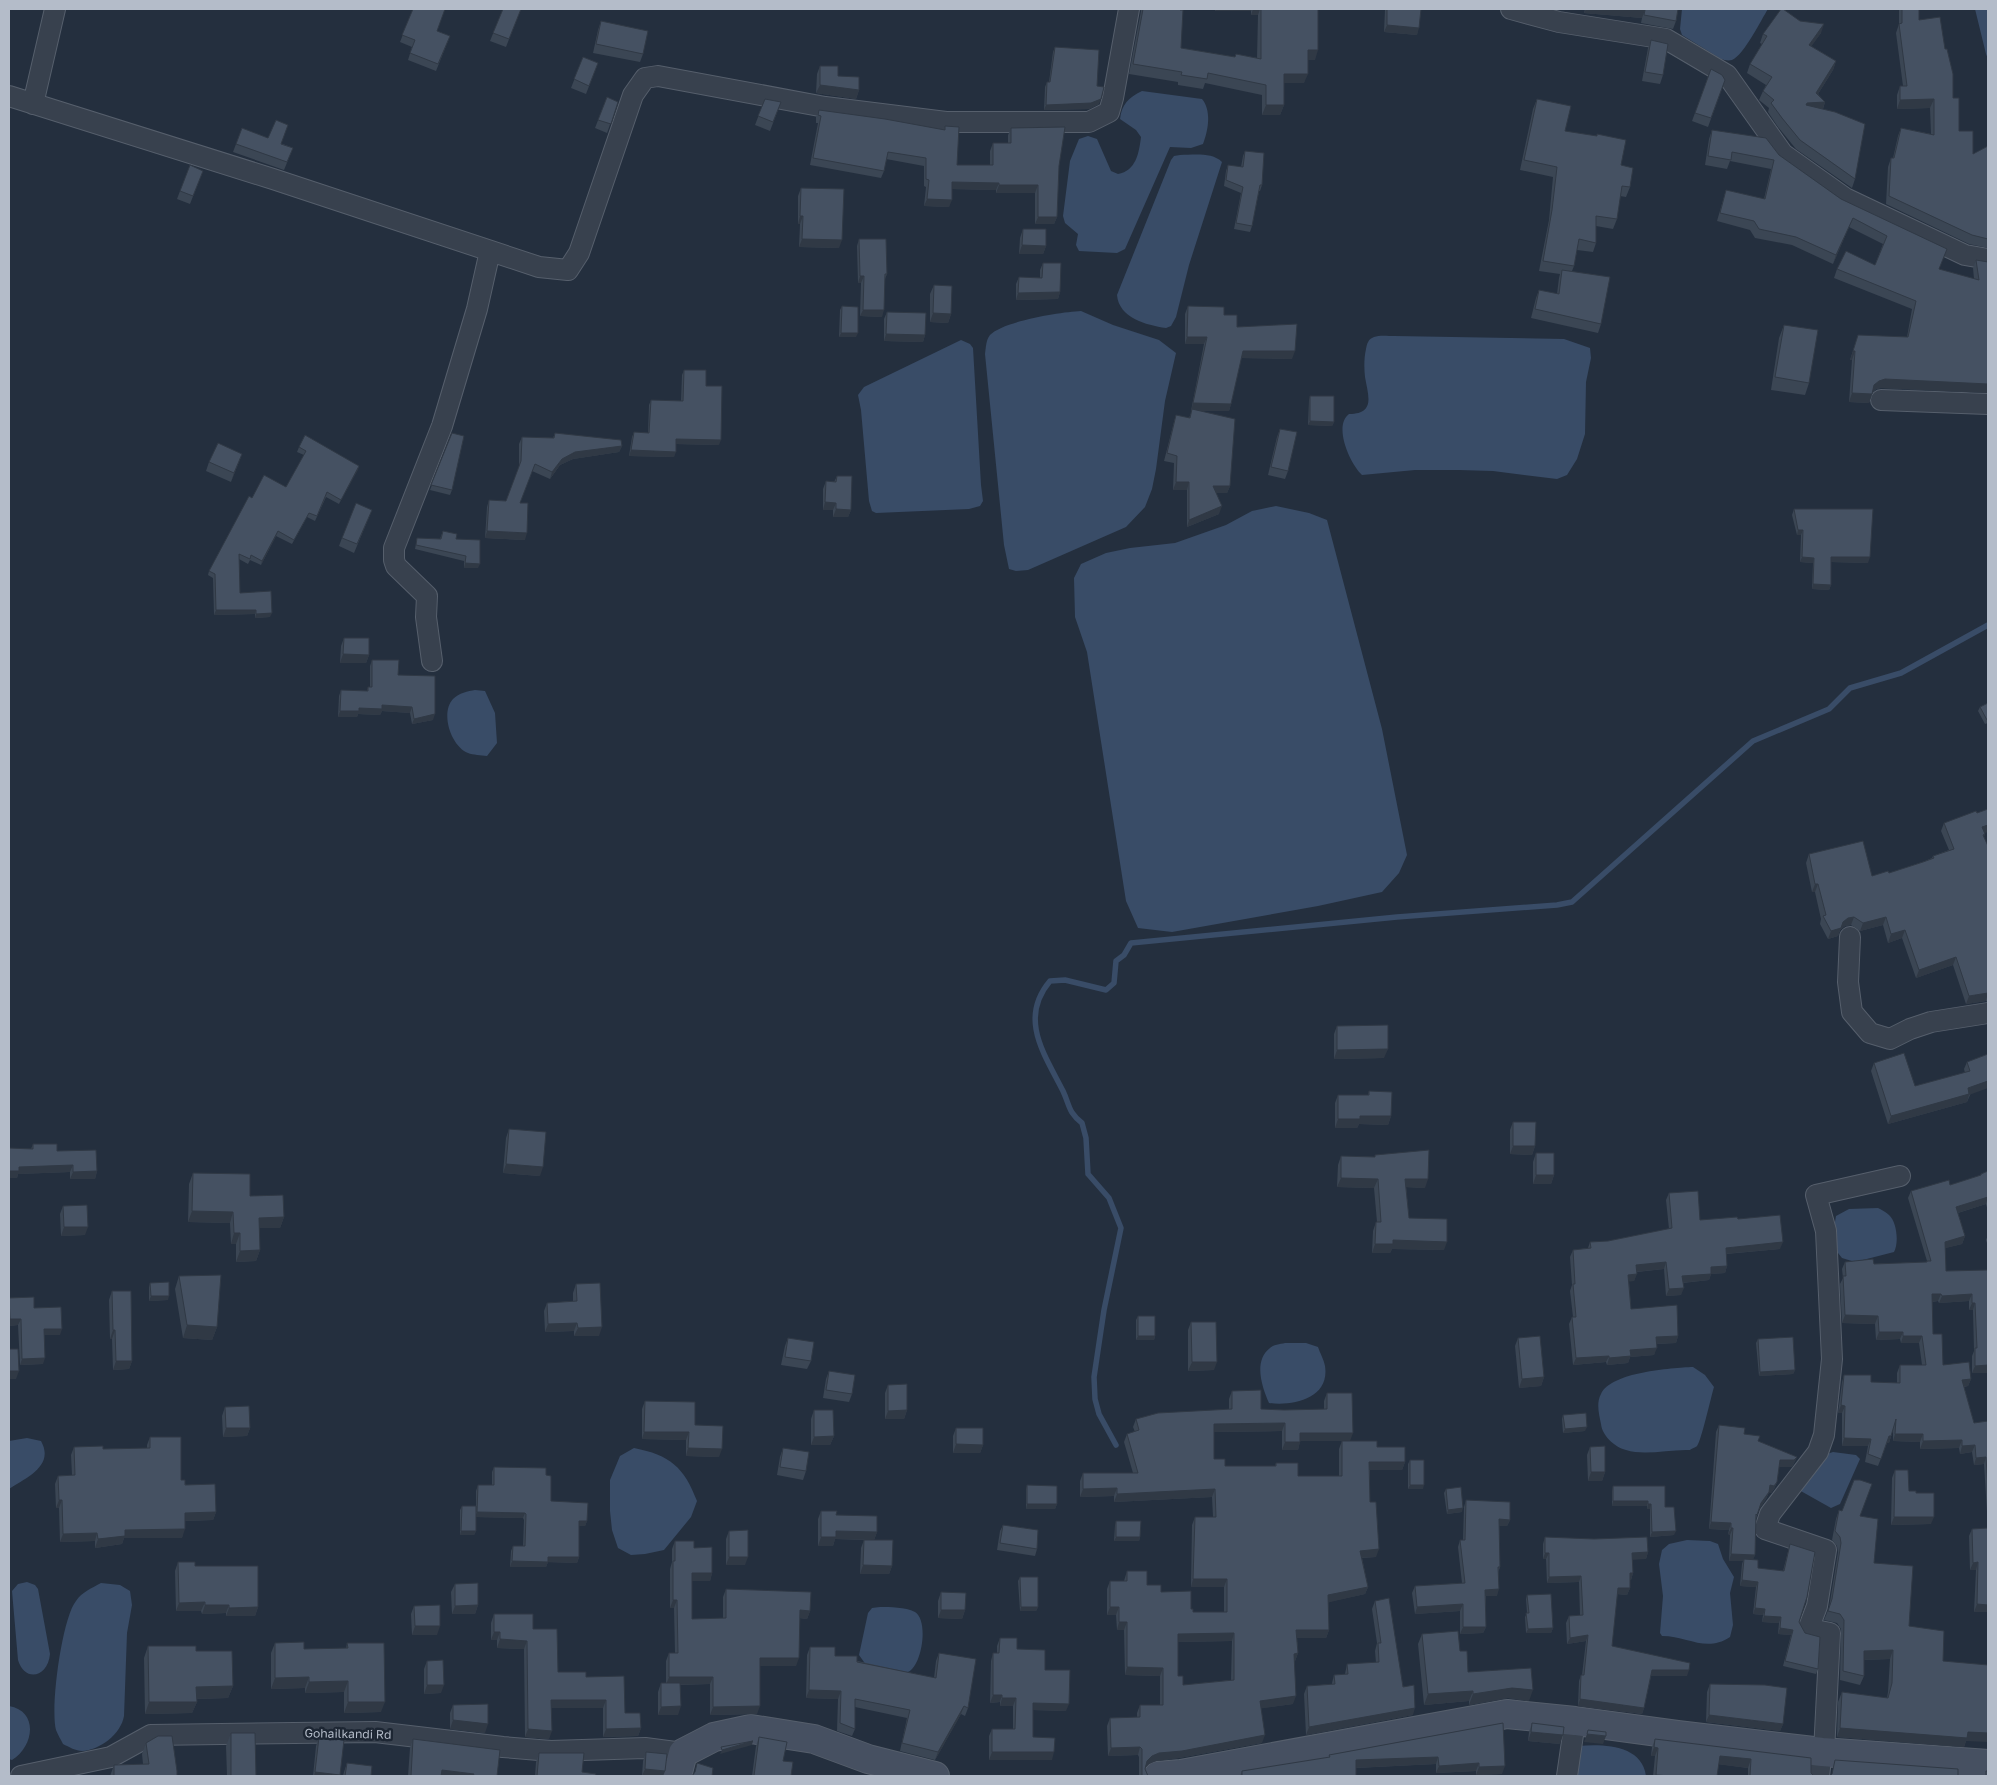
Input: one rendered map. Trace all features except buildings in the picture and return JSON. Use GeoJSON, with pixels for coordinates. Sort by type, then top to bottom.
{"type":"FeatureCollection","features":[{"type":"Feature","properties":{"kind":"street"},"geometry":{"type":"LineString","coordinates":[[33,104],[55,9]]}},
{"type":"Feature","properties":{"kind":"street"},"geometry":{"type":"LineString","coordinates":[[9,96],[539,267],[568,270],[579,253],[633,95],[645,78],[658,76],[826,107],[946,122],[1090,122],[1109,112],[1129,9]]}},
{"type":"Feature","properties":{"kind":"street"},"geometry":{"type":"LineString","coordinates":[[1511,9],[1559,22],[1666,39],[1728,75],[1783,154],[1845,198],[1965,255],[1988,260]]}},
{"type":"Feature","properties":{"kind":"street"},"geometry":{"type":"LineString","coordinates":[[432,661],[426,617],[427,596],[396,566],[394,548],[442,426],[477,309],[490,250]]}},
{"type":"Feature","properties":{"kind":"street"},"geometry":{"type":"LineString","coordinates":[[1882,400],[1988,404]]}},
{"type":"Feature","properties":{"kind":"street"},"geometry":{"type":"LineString","coordinates":[[1850,938],[1848,982],[1852,1012],[1870,1032],[1890,1039],[1910,1029],[1931,1022],[1988,1013]]}},
{"type":"Feature","properties":{"kind":"street"},"geometry":{"type":"LineString","coordinates":[[1822,1760],[1830,1634],[1810,1629],[1809,1626],[1817,1606],[1826,1550],[1765,1529],[1770,1514],[1818,1452],[1824,1435],[1832,1359],[1826,1231],[1816,1194],[1900,1176]]}},
{"type":"Feature","properties":{"kind":"street"},"geometry":{"type":"LineString","coordinates":[[1173,1776],[1507,1714],[1679,1735],[1822,1760],[1988,1764]]}},
{"type":"Feature","properties":{"kind":"street"},"geometry":{"type":"LineString","coordinates":[[1567,1776],[1575,1721]]}},
{"type":"Feature","properties":{"kind":"street"},"geometry":{"type":"LineString","coordinates":[[680,1764],[714,1737],[750,1729],[814,1740],[868,1759],[935,1776]]}},
{"type":"Feature","properties":{"kind":"street","name":"Gohailkandi Rd"},"geometry":{"type":"LineString","coordinates":[[21,1776],[111,1757],[151,1735],[375,1732],[551,1751],[645,1748],[680,1764]]}},
{"type":"Feature","properties":{"kind":"water"},"geometry":{"type":"Polygon","coordinates":[[[1682,9],[1768,9],[1742,51],[1737,57],[1729,60],[1721,59],[1682,35],[1680,29],[1682,9]]]}},
{"type":"Feature","properties":{"kind":"water"},"geometry":{"type":"Polygon","coordinates":[[[1975,9],[1988,9],[1988,59],[1986,54],[1975,9]]]}},
{"type":"Feature","properties":{"kind":"water"},"geometry":{"type":"Polygon","coordinates":[[[1142,91],[1202,99],[1208,115],[1208,127],[1203,144],[1191,148],[1170,147],[1125,249],[1117,253],[1079,251],[1076,245],[1078,234],[1065,223],[1063,216],[1070,161],[1079,139],[1088,136],[1097,139],[1111,171],[1118,174],[1129,169],[1138,155],[1141,137],[1136,130],[1120,119],[1126,102],[1142,91]]]}},
{"type":"Feature","properties":{"kind":"water"},"geometry":{"type":"Polygon","coordinates":[[[1208,155],[1222,162],[1189,265],[1176,317],[1171,326],[1166,328],[1150,325],[1128,315],[1119,303],[1117,295],[1171,160],[1174,156],[1208,155]]]}},
{"type":"Feature","properties":{"kind":"water"},"geometry":{"type":"Polygon","coordinates":[[[1081,311],[1113,325],[1159,340],[1176,353],[1165,401],[1152,489],[1145,507],[1126,527],[1028,570],[1016,571],[1009,569],[1004,545],[985,354],[987,341],[990,335],[1007,325],[1047,315],[1081,311]]]}},
{"type":"Feature","properties":{"kind":"water"},"geometry":{"type":"Polygon","coordinates":[[[1381,336],[1564,339],[1590,348],[1591,358],[1586,382],[1585,434],[1577,459],[1567,475],[1557,479],[1493,471],[1415,470],[1362,475],[1357,470],[1345,445],[1343,427],[1344,420],[1349,414],[1358,413],[1367,407],[1368,397],[1364,367],[1365,352],[1370,339],[1381,336]]]}},
{"type":"Feature","properties":{"kind":"water"},"geometry":{"type":"Polygon","coordinates":[[[961,340],[970,344],[973,348],[983,501],[980,506],[969,509],[876,513],[872,511],[869,501],[858,395],[864,387],[961,340]]]}},
{"type":"Feature","properties":{"kind":"water"},"geometry":{"type":"Polygon","coordinates":[[[1276,506],[1309,513],[1327,520],[1382,729],[1407,855],[1399,873],[1382,892],[1318,906],[1172,932],[1138,928],[1126,901],[1087,652],[1075,617],[1074,578],[1081,564],[1106,553],[1130,548],[1175,543],[1226,525],[1252,511],[1276,506]]]}},
{"type":"Feature","properties":{"kind":"water"},"geometry":{"type":"Polygon","coordinates":[[[475,690],[485,691],[495,713],[497,743],[487,756],[470,754],[462,749],[452,737],[449,729],[447,712],[453,699],[461,694],[475,690]]]}},
{"type":"Feature","properties":{"kind":"water"},"geometry":{"type":"Polygon","coordinates":[[[1878,1208],[1888,1214],[1894,1222],[1897,1238],[1894,1252],[1855,1262],[1842,1258],[1838,1253],[1834,1228],[1836,1216],[1849,1209],[1878,1208]]]}},
{"type":"Feature","properties":{"kind":"water"},"geometry":{"type":"Polygon","coordinates":[[[1285,1343],[1306,1343],[1318,1347],[1325,1366],[1325,1377],[1322,1386],[1308,1398],[1289,1403],[1269,1403],[1260,1374],[1260,1367],[1265,1353],[1271,1347],[1285,1343]]]}},
{"type":"Feature","properties":{"kind":"water"},"geometry":{"type":"Polygon","coordinates":[[[1693,1367],[1705,1375],[1714,1387],[1697,1446],[1690,1450],[1633,1452],[1617,1446],[1606,1436],[1602,1428],[1598,1405],[1599,1397],[1607,1387],[1629,1376],[1693,1367]]]}},
{"type":"Feature","properties":{"kind":"water"},"geometry":{"type":"Polygon","coordinates":[[[27,1438],[41,1441],[44,1450],[42,1464],[30,1476],[9,1489],[9,1441],[27,1438]]]}},
{"type":"Feature","properties":{"kind":"water"},"geometry":{"type":"Polygon","coordinates":[[[634,1448],[657,1454],[674,1464],[687,1479],[697,1501],[691,1517],[664,1550],[631,1555],[618,1548],[612,1530],[610,1480],[620,1456],[634,1448]]]}},
{"type":"Feature","properties":{"kind":"water"},"geometry":{"type":"Polygon","coordinates":[[[1833,1452],[1856,1455],[1860,1459],[1840,1504],[1831,1508],[1799,1490],[1824,1455],[1833,1452]]]}},
{"type":"Feature","properties":{"kind":"water"},"geometry":{"type":"Polygon","coordinates":[[[1687,1540],[1710,1541],[1718,1544],[1723,1559],[1734,1577],[1730,1593],[1733,1625],[1730,1637],[1721,1642],[1705,1644],[1662,1636],[1660,1633],[1663,1596],[1659,1564],[1662,1550],[1669,1544],[1687,1540]]]}},
{"type":"Feature","properties":{"kind":"water"},"geometry":{"type":"Polygon","coordinates":[[[27,1582],[35,1585],[38,1589],[50,1654],[45,1668],[36,1674],[26,1672],[18,1660],[12,1591],[18,1584],[27,1582]]]}},
{"type":"Feature","properties":{"kind":"water"},"geometry":{"type":"Polygon","coordinates":[[[101,1583],[120,1585],[130,1591],[132,1605],[127,1633],[124,1716],[119,1729],[109,1740],[96,1748],[80,1751],[63,1744],[56,1730],[56,1684],[62,1643],[71,1611],[81,1595],[101,1583]]]}},
{"type":"Feature","properties":{"kind":"water"},"geometry":{"type":"Polygon","coordinates":[[[872,1608],[907,1609],[915,1612],[919,1617],[923,1633],[920,1653],[913,1668],[908,1672],[894,1674],[869,1669],[859,1655],[868,1613],[872,1608]]]}},
{"type":"Feature","properties":{"kind":"water"},"geometry":{"type":"Polygon","coordinates":[[[9,1706],[19,1709],[25,1715],[29,1722],[30,1730],[29,1739],[25,1747],[12,1760],[9,1759],[9,1706]]]}},
{"type":"Feature","properties":{"kind":"water"},"geometry":{"type":"Polygon","coordinates":[[[1579,1746],[1610,1746],[1630,1752],[1643,1766],[1646,1776],[1570,1776],[1579,1746]]]}},
{"type":"Feature","properties":{"kind":"waterway"},"geometry":{"type":"LineString","coordinates":[[1116,1445],[1099,1414],[1095,1399],[1094,1377],[1104,1310],[1121,1228],[1109,1198],[1088,1174],[1086,1138],[1082,1123],[1070,1108],[1038,1037],[1035,1023],[1036,1009],[1041,995],[1050,981],[1065,980],[1106,990],[1114,983],[1116,961],[1124,955],[1131,943],[1397,917],[1557,905],[1572,902],[1753,741],[1829,709],[1850,688],[1901,673],[1988,625]]}}]}
